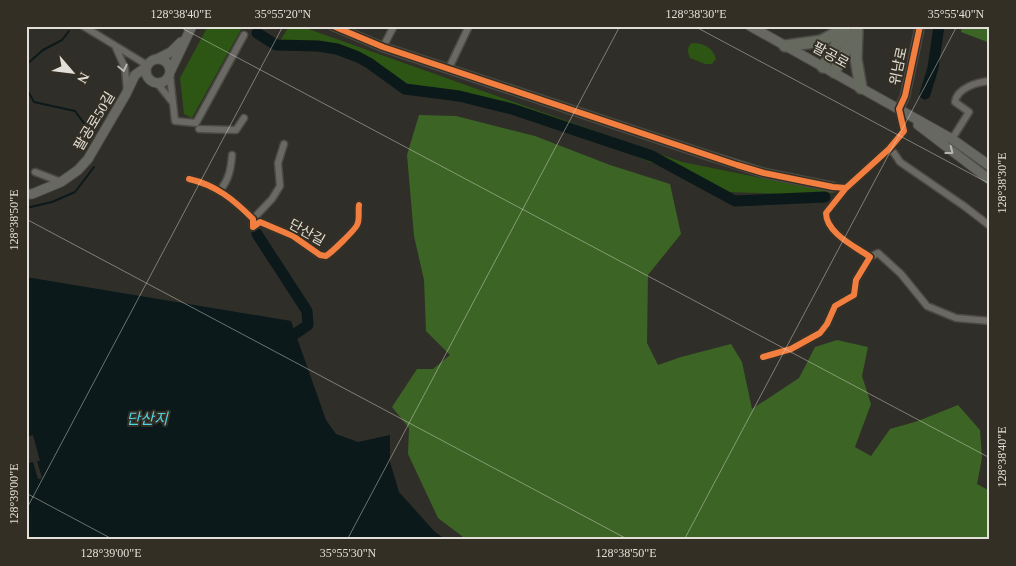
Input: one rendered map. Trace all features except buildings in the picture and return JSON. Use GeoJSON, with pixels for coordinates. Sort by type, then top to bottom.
{"type":"FeatureCollection","features":[{"type":"Feature","properties":{"kind":"highway"},"geometry":{"type":"LineString","coordinates":[[785,46],[821,41],[852,28]]}},
{"type":"Feature","properties":{"kind":"highway"},"geometry":{"type":"LineString","coordinates":[[823,66],[852,28]]}},
{"type":"Feature","properties":{"kind":"highway"},"geometry":{"type":"LineString","coordinates":[[834,72],[852,28]]}},
{"type":"Feature","properties":{"kind":"highway"},"geometry":{"type":"LineString","coordinates":[[852,28],[862,88]]}},
{"type":"Feature","properties":{"kind":"street"},"geometry":{"type":"LineString","coordinates":[[83,26],[146,66]]}},
{"type":"Feature","properties":{"kind":"street"},"geometry":{"type":"LineString","coordinates":[[158,84],[164,82],[170,74],[192,26]]}},
{"type":"Feature","properties":{"kind":"street"},"geometry":{"type":"LineString","coordinates":[[334,26],[383,47],[764,173],[846,188]]}},
{"type":"Feature","properties":{"kind":"street"},"geometry":{"type":"LineString","coordinates":[[383,47],[394,26]]}},
{"type":"Feature","properties":{"kind":"street"},"geometry":{"type":"LineString","coordinates":[[449,68],[469,26]]}},
{"type":"Feature","properties":{"kind":"street","name":"팔공로"},"geometry":{"type":"LineString","coordinates":[[750,26],[952,139],[990,166]]}},
{"type":"Feature","properties":{"kind":"street","name":"위남로"},"geometry":{"type":"LineString","coordinates":[[899,110],[920,26]]}},
{"type":"Feature","properties":{"kind":"street"},"geometry":{"type":"LineString","coordinates":[[157,59],[168,64],[175,121],[196,123],[244,35]]}},
{"type":"Feature","properties":{"kind":"street"},"geometry":{"type":"LineString","coordinates":[[146,66],[150,62],[171,52],[185,38]]}},
{"type":"Feature","properties":{"kind":"street"},"geometry":{"type":"LineString","coordinates":[[115,47],[125,68],[128,88],[137,82],[148,80],[158,84],[174,103]]}},
{"type":"Feature","properties":{"kind":"street"},"geometry":{"type":"LineString","coordinates":[[146,66],[148,80]]}},
{"type":"Feature","properties":{"kind":"street","name":"팔공로50길"},"geometry":{"type":"LineString","coordinates":[[26,194],[32,194],[61,182],[78,170],[88,159],[135,75],[146,66]]}},
{"type":"Feature","properties":{"kind":"street"},"geometry":{"type":"LineString","coordinates":[[952,139],[969,112],[955,102],[956,95],[961,90],[990,81]]}},
{"type":"Feature","properties":{"kind":"street"},"geometry":{"type":"LineString","coordinates":[[870,257],[847,243],[836,232],[826,218],[826,213],[846,188],[889,149],[904,131],[899,110]]}},
{"type":"Feature","properties":{"kind":"street","name":"팔공로"},"geometry":{"type":"LineString","coordinates":[[899,110],[990,180]]}},
{"type":"Feature","properties":{"kind":"street"},"geometry":{"type":"LineString","coordinates":[[199,129],[236,130],[244,118]]}},
{"type":"Feature","properties":{"kind":"street"},"geometry":{"type":"LineString","coordinates":[[253,219],[272,199],[280,186],[281,179],[278,163],[284,144]]}},
{"type":"Feature","properties":{"kind":"street"},"geometry":{"type":"LineString","coordinates":[[889,149],[900,162],[990,226]]}},
{"type":"Feature","properties":{"kind":"street"},"geometry":{"type":"LineString","coordinates":[[220,190],[225,185],[230,173],[232,155]]}},
{"type":"Feature","properties":{"kind":"street"},"geometry":{"type":"LineString","coordinates":[[35,172],[61,182]]}},
{"type":"Feature","properties":{"kind":"street","name":"단산길"},"geometry":{"type":"LineString","coordinates":[[189,179],[220,190],[253,219],[253,227],[260,222],[293,236],[320,255],[326,256],[334,251],[344,237],[356,227],[359,206]]}},
{"type":"Feature","properties":{"kind":"street"},"geometry":{"type":"LineString","coordinates":[[764,357],[792,349],[820,333],[827,324],[835,306],[854,295],[856,280],[870,257],[878,253],[901,274],[927,306],[956,318],[990,321]]}},
{"type":"Feature","properties":{"kind":"green space"},"geometry":{"type":"Polygon","coordinates":[[[208,26],[243,26],[192,118],[184,114],[180,78],[208,26]]]}},
{"type":"Feature","properties":{"kind":"green space"},"geometry":{"type":"Polygon","coordinates":[[[289,26],[300,26],[682,162],[836,193],[727,192],[548,122],[408,87],[359,52],[322,43],[279,43],[289,26]]]}},
{"type":"Feature","properties":{"kind":"green space"},"geometry":{"type":"Polygon","coordinates":[[[962,26],[990,26],[990,43],[961,32],[962,26]]]}},
{"type":"Feature","properties":{"kind":"green space"},"geometry":{"type":"Polygon","coordinates":[[[692,43],[704,45],[713,51],[716,59],[712,64],[705,64],[690,58],[688,48],[692,43]]]}},
{"type":"Feature","properties":{"kind":"green space"},"geometry":{"type":"Polygon","coordinates":[[[419,115],[456,116],[535,136],[610,165],[670,184],[681,234],[648,275],[647,343],[658,365],[731,344],[742,362],[752,409],[799,378],[815,347],[837,340],[868,347],[862,376],[871,404],[855,447],[871,456],[890,429],[918,421],[958,405],[980,430],[982,458],[977,484],[990,491],[990,540],[467,540],[438,518],[408,454],[409,428],[392,407],[417,369],[433,369],[450,355],[426,331],[424,280],[414,236],[407,155],[419,115]]]}},
{"type":"Feature","properties":{"kind":"water","name":"단산지"},"geometry":{"type":"Polygon","coordinates":[[[26,277],[291,321],[326,420],[336,434],[358,442],[390,435],[390,462],[399,492],[434,531],[446,540],[26,540],[26,277]]]}},
{"type":"Feature","properties":{"kind":"pier"},"geometry":{"type":"Polygon","coordinates":[[[33,435],[40,461],[37,461],[42,478],[38,479],[33,462],[29,463],[26,454],[26,437],[33,435]]]}},
{"type":"Feature","properties":{"kind":"waterway"},"geometry":{"type":"LineString","coordinates":[[925,94],[933,68],[939,26]]}},
{"type":"Feature","properties":{"kind":"waterway"},"geometry":{"type":"LineString","coordinates":[[26,65],[43,50],[62,40],[69,31]]}},
{"type":"Feature","properties":{"kind":"waterway"},"geometry":{"type":"LineString","coordinates":[[257,33],[276,45],[318,46],[337,49],[369,63],[405,89],[459,96],[512,109],[652,156],[735,201],[825,197]]}},
{"type":"Feature","properties":{"kind":"waterway"},"geometry":{"type":"LineString","coordinates":[[26,88],[34,102],[75,111],[86,126],[89,139]]}},
{"type":"Feature","properties":{"kind":"waterway"},"geometry":{"type":"LineString","coordinates":[[26,208],[52,202],[75,192],[94,167]]}},
{"type":"Feature","properties":{"kind":"waterway"},"geometry":{"type":"LineString","coordinates":[[257,234],[307,311],[308,325],[295,334]]}},
{"type":"Feature","properties":{"kind":"cycle path"},"geometry":{"type":"LineString","coordinates":[[333,26],[383,47],[737,165],[764,173],[846,188],[889,149],[904,131],[899,109],[905,96],[920,26]]}},
{"type":"Feature","properties":{"kind":"cycle path"},"geometry":{"type":"LineString","coordinates":[[189,179],[208,185],[232,200],[253,219],[253,227],[260,222],[293,236],[320,255],[326,256],[357,225],[359,205]]}},
{"type":"Feature","properties":{"kind":"cycle path"},"geometry":{"type":"LineString","coordinates":[[763,357],[791,349],[820,333],[827,324],[835,306],[854,295],[856,280],[870,257],[836,233],[827,220],[826,213],[846,188]]}}]}
